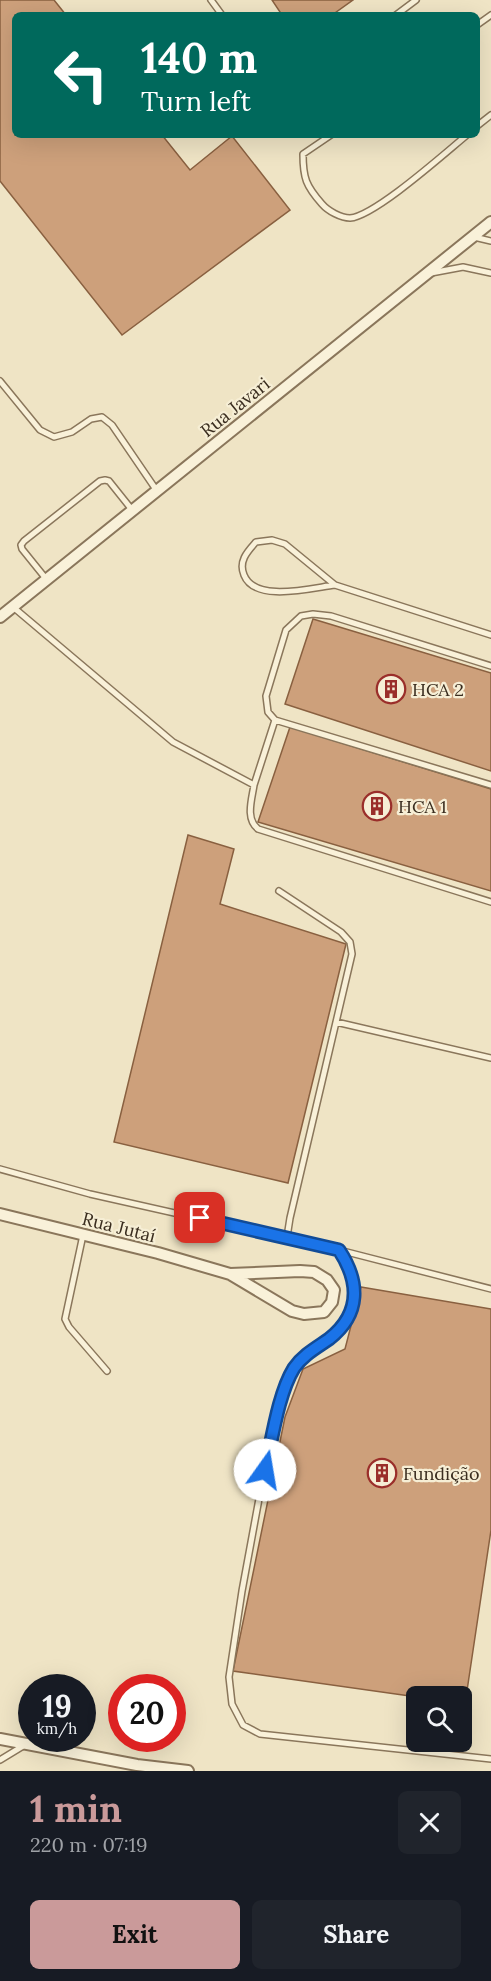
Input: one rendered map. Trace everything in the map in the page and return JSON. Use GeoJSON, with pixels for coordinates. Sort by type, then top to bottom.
{"type":"FeatureCollection","features":[{"type":"Feature","properties":{"kind":"street","name":"Rua Javari"},"geometry":{"type":"LineString","coordinates":[[0,617],[489,224]]}},
{"type":"Feature","properties":{"kind":"street","name":"Rua Jutaí"},"geometry":{"type":"LineString","coordinates":[[0,1214],[158,1253],[230,1274],[292,1311],[304,1314],[324,1312],[332,1302],[334,1290],[327,1280],[314,1272],[230,1274]]}},
{"type":"Feature","properties":{"kind":"street"},"geometry":{"type":"LineString","coordinates":[[0,1739],[18,1744]]}},
{"type":"Feature","properties":{"kind":"street"},"geometry":{"type":"LineString","coordinates":[[64,1752],[188,1771]]}},
{"type":"Feature","properties":{"kind":"lane"},"geometry":{"type":"LineString","coordinates":[[400,12],[416,0]]}},
{"type":"Feature","properties":{"kind":"lane"},"geometry":{"type":"LineString","coordinates":[[327,138],[303,154],[303,176],[328,210],[350,218],[388,199],[463,138]]}},
{"type":"Feature","properties":{"kind":"lane"},"geometry":{"type":"LineString","coordinates":[[472,237],[491,241]]}},
{"type":"Feature","properties":{"kind":"lane"},"geometry":{"type":"LineString","coordinates":[[427,274],[463,267],[491,273]]}},
{"type":"Feature","properties":{"kind":"lane"},"geometry":{"type":"LineString","coordinates":[[0,381],[40,430],[54,437],[72,432],[91,419],[102,417],[112,425],[157,491]]}},
{"type":"Feature","properties":{"kind":"lane"},"geometry":{"type":"LineString","coordinates":[[46,580],[21,545],[100,481],[109,482],[133,511]]}},
{"type":"Feature","properties":{"kind":"lane"},"geometry":{"type":"LineString","coordinates":[[335,585],[300,590],[264,591],[250,585],[246,579],[243,572],[244,555],[256,542],[272,540],[285,544],[335,585],[491,634]]}},
{"type":"Feature","properties":{"kind":"lane"},"geometry":{"type":"LineString","coordinates":[[13,607],[173,742],[254,784]]}},
{"type":"Feature","properties":{"kind":"lane"},"geometry":{"type":"LineString","coordinates":[[491,666],[331,616],[313,614],[301,616],[286,630],[266,696],[268,712],[275,720],[491,785]]}},
{"type":"Feature","properties":{"kind":"lane"},"geometry":{"type":"LineString","coordinates":[[275,720],[254,784],[250,816],[252,825],[258,829],[491,902]]}},
{"type":"Feature","properties":{"kind":"lane"},"geometry":{"type":"LineString","coordinates":[[279,891],[341,932],[350,942],[352,954],[287,1238]]}},
{"type":"Feature","properties":{"kind":"lane"},"geometry":{"type":"LineString","coordinates":[[336,1022],[491,1058]]}},
{"type":"Feature","properties":{"kind":"lane"},"geometry":{"type":"LineString","coordinates":[[0,1169],[90,1194],[339,1250],[491,1289]]}},
{"type":"Feature","properties":{"kind":"lane"},"geometry":{"type":"LineString","coordinates":[[83,1235],[65,1319],[69,1327],[107,1371]]}},
{"type":"Feature","properties":{"kind":"lane"},"geometry":{"type":"LineString","coordinates":[[339,1250],[349,1265],[353,1279],[353,1308],[339,1330],[302,1358],[288,1382],[261,1488],[242,1592],[229,1677],[232,1704],[243,1725],[260,1734],[491,1759]]}},
{"type":"Feature","properties":{"kind":"lane"},"geometry":{"type":"LineString","coordinates":[[0,1760],[18,1749]]}},
{"type":"Feature","properties":{"kind":"building"},"geometry":{"type":"Polygon","coordinates":[[[0,0],[54,0],[64,12],[12,12],[12,138],[164,138],[190,170],[230,138],[234,138],[290,210],[122,335],[0,181],[0,0]]]}},
{"type":"Feature","properties":{"kind":"building"},"geometry":{"type":"Polygon","coordinates":[[[272,0],[353,0],[336,12],[280,12],[272,0]]]}},
{"type":"Feature","properties":{"kind":"building","name":"HCA 2"},"geometry":{"type":"Polygon","coordinates":[[[313,619],[491,673],[491,771],[285,704],[313,619]]]}},
{"type":"Feature","properties":{"kind":"building","name":"HCA 1"},"geometry":{"type":"Polygon","coordinates":[[[290,727],[491,789],[491,891],[258,822],[290,727]]]}},
{"type":"Feature","properties":{"kind":"building"},"geometry":{"type":"Polygon","coordinates":[[[188,835],[234,849],[220,904],[346,944],[288,1183],[114,1142],[188,835]]]}},
{"type":"Feature","properties":{"kind":"building","name":"Fundição"},"geometry":{"type":"Polygon","coordinates":[[[361,1287],[491,1309],[491,1530],[468,1686],[406,1686],[406,1695],[233,1671],[285,1417],[303,1369],[345,1349],[361,1287]]]}},
{"type":"Feature","properties":{"kind":"place","name":"HCA 2"},"geometry":{"type":"Point","coordinates":[391,689]}},
{"type":"Feature","properties":{"kind":"place","name":"HCA 1"},"geometry":{"type":"Point","coordinates":[377,806]}},
{"type":"Feature","properties":{"kind":"place","name":"Fundição"},"geometry":{"type":"Point","coordinates":[382,1473]}},
{"type":"Feature","properties":{"kind":"route"},"geometry":{"type":"LineString","coordinates":[[200,1218],[339,1250],[349,1265],[353,1279],[353,1308],[347,1320],[339,1330],[302,1358],[294,1368],[277,1416],[265,1470]]}}]}
